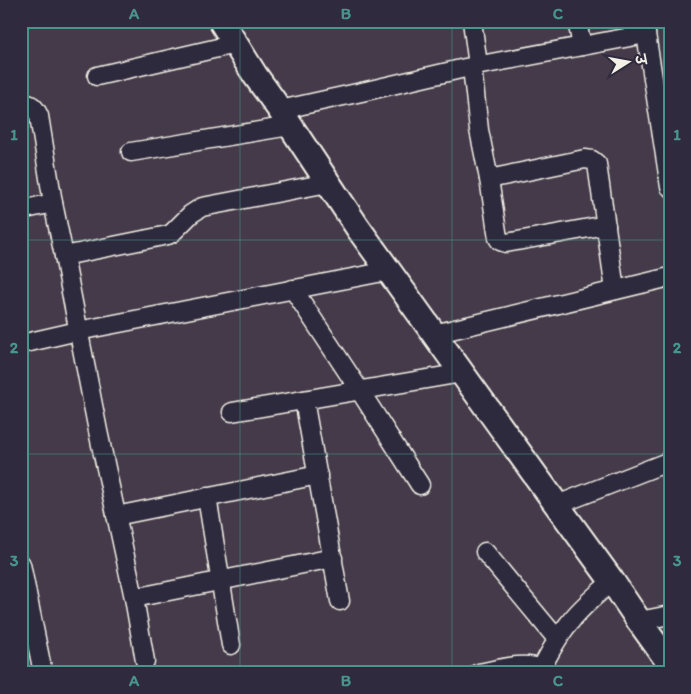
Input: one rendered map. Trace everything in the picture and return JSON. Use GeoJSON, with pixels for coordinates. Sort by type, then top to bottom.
{"type":"FeatureCollection","features":[{"type":"Feature","properties":{"kind":"main road"},"geometry":{"type":"LineString","coordinates":[[221,21],[255,75],[388,271],[670,664]]}},
{"type":"Feature","properties":{"kind":"street"},"geometry":{"type":"LineString","coordinates":[[472,21],[479,130],[498,238],[506,243],[606,225]]}},
{"type":"Feature","properties":{"kind":"street"},"geometry":{"type":"LineString","coordinates":[[577,21],[582,46]]}},
{"type":"Feature","properties":{"kind":"street"},"geometry":{"type":"LineString","coordinates":[[131,152],[285,118],[366,91],[475,66],[582,46],[645,28],[670,186]]}},
{"type":"Feature","properties":{"kind":"street"},"geometry":{"type":"LineString","coordinates":[[97,76],[235,44]]}},
{"type":"Feature","properties":{"kind":"street"},"geometry":{"type":"LineString","coordinates":[[21,103],[30,104],[36,109],[39,116],[53,204],[98,431],[134,598],[145,661]]}},
{"type":"Feature","properties":{"kind":"street"},"geometry":{"type":"LineString","coordinates":[[489,179],[585,159],[592,160],[597,164],[616,290]]}},
{"type":"Feature","properties":{"kind":"street"},"geometry":{"type":"LineString","coordinates":[[64,256],[168,235],[191,214],[202,207],[328,183]]}},
{"type":"Feature","properties":{"kind":"street"},"geometry":{"type":"LineString","coordinates":[[21,210],[53,204]]}},
{"type":"Feature","properties":{"kind":"street"},"geometry":{"type":"LineString","coordinates":[[21,344],[78,331],[388,271]]}},
{"type":"Feature","properties":{"kind":"street"},"geometry":{"type":"LineString","coordinates":[[434,334],[670,277]]}},
{"type":"Feature","properties":{"kind":"street"},"geometry":{"type":"LineString","coordinates":[[293,289],[420,485]]}},
{"type":"Feature","properties":{"kind":"street"},"geometry":{"type":"LineString","coordinates":[[232,412],[462,373]]}},
{"type":"Feature","properties":{"kind":"street"},"geometry":{"type":"LineString","coordinates":[[304,400],[340,601]]}},
{"type":"Feature","properties":{"kind":"street"},"geometry":{"type":"LineString","coordinates":[[557,505],[670,461]]}},
{"type":"Feature","properties":{"kind":"street"},"geometry":{"type":"LineString","coordinates":[[116,516],[318,475]]}},
{"type":"Feature","properties":{"kind":"street"},"geometry":{"type":"LineString","coordinates":[[207,497],[231,645]]}},
{"type":"Feature","properties":{"kind":"street"},"geometry":{"type":"LineString","coordinates":[[484,552],[557,639]]}},
{"type":"Feature","properties":{"kind":"street"},"geometry":{"type":"LineString","coordinates":[[134,598],[333,558]]}},
{"type":"Feature","properties":{"kind":"street"},"geometry":{"type":"LineString","coordinates":[[21,564],[43,673]]}},
{"type":"Feature","properties":{"kind":"street"},"geometry":{"type":"LineString","coordinates":[[478,673],[525,665],[534,666],[543,671],[557,639],[570,621],[612,581]]}},
{"type":"Feature","properties":{"kind":"street"},"geometry":{"type":"LineString","coordinates":[[639,621],[670,616]]}}]}
